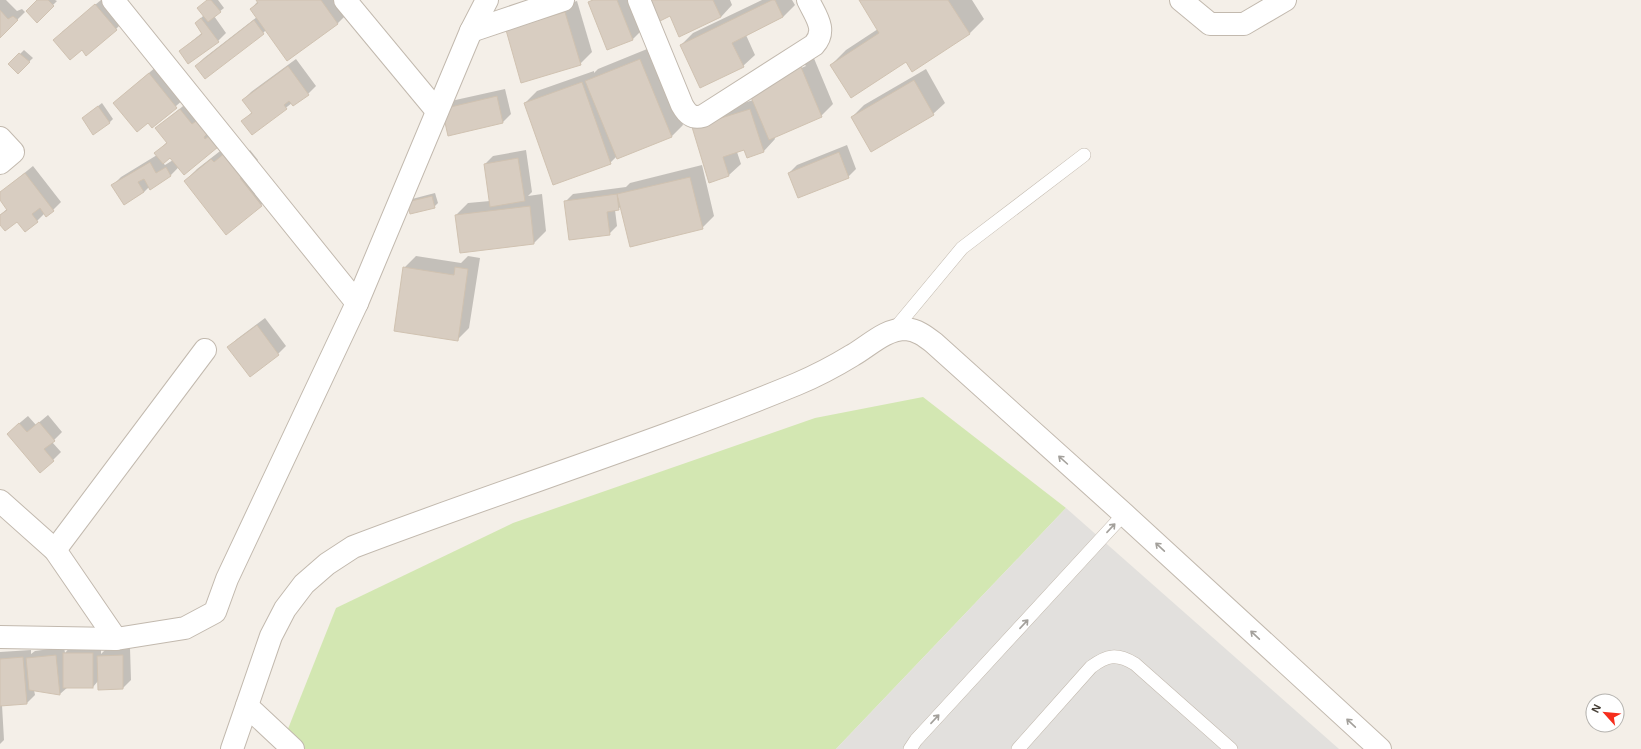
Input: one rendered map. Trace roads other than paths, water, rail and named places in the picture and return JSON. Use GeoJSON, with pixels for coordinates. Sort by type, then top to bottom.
{"type":"FeatureCollection","features":[{"type":"Feature","properties":{"kind":"street"},"geometry":{"type":"LineString","coordinates":[[113,0],[357,303]]}},
{"type":"Feature","properties":{"kind":"street"},"geometry":{"type":"LineString","coordinates":[[345,0],[437,112]]}},
{"type":"Feature","properties":{"kind":"street"},"geometry":{"type":"LineString","coordinates":[[0,637],[116,639],[185,628],[215,612],[227,579],[357,303],[471,31],[487,0]]}},
{"type":"Feature","properties":{"kind":"street"},"geometry":{"type":"LineString","coordinates":[[471,31],[563,0]]}},
{"type":"Feature","properties":{"kind":"street"},"geometry":{"type":"LineString","coordinates":[[639,0],[682,105],[686,112],[697,118],[703,116],[818,41],[820,37],[820,26],[808,0]]}},
{"type":"Feature","properties":{"kind":"street"},"geometry":{"type":"LineString","coordinates":[[1181,0],[1210,24],[1244,24],[1285,0]]}},
{"type":"Feature","properties":{"kind":"street"},"geometry":{"type":"LineString","coordinates":[[0,138],[13,152],[0,163]]}},
{"type":"Feature","properties":{"kind":"street"},"geometry":{"type":"LineString","coordinates":[[232,749],[271,636],[285,609],[304,584],[327,564],[353,547],[642,444],[797,383],[826,370],[892,331],[906,329],[918,332],[934,342],[1380,749]]}},
{"type":"Feature","properties":{"kind":"street"},"geometry":{"type":"LineString","coordinates":[[54,550],[205,350]]}},
{"type":"Feature","properties":{"kind":"street"},"geometry":{"type":"LineString","coordinates":[[0,501],[54,550],[116,639]]}},
{"type":"Feature","properties":{"kind":"street"},"geometry":{"type":"LineString","coordinates":[[247,706],[293,749]]}},
{"type":"Feature","properties":{"kind":"lane"},"geometry":{"type":"LineString","coordinates":[[892,331],[962,248],[1084,154]]}},
{"type":"Feature","properties":{"kind":"lane"},"geometry":{"type":"LineString","coordinates":[[910,749],[922,734],[1124,514]]}},
{"type":"Feature","properties":{"kind":"lane"},"geometry":{"type":"LineString","coordinates":[[1018,749],[1090,667],[1100,660],[1112,656],[1124,657],[1135,664],[1231,749]]}}]}
